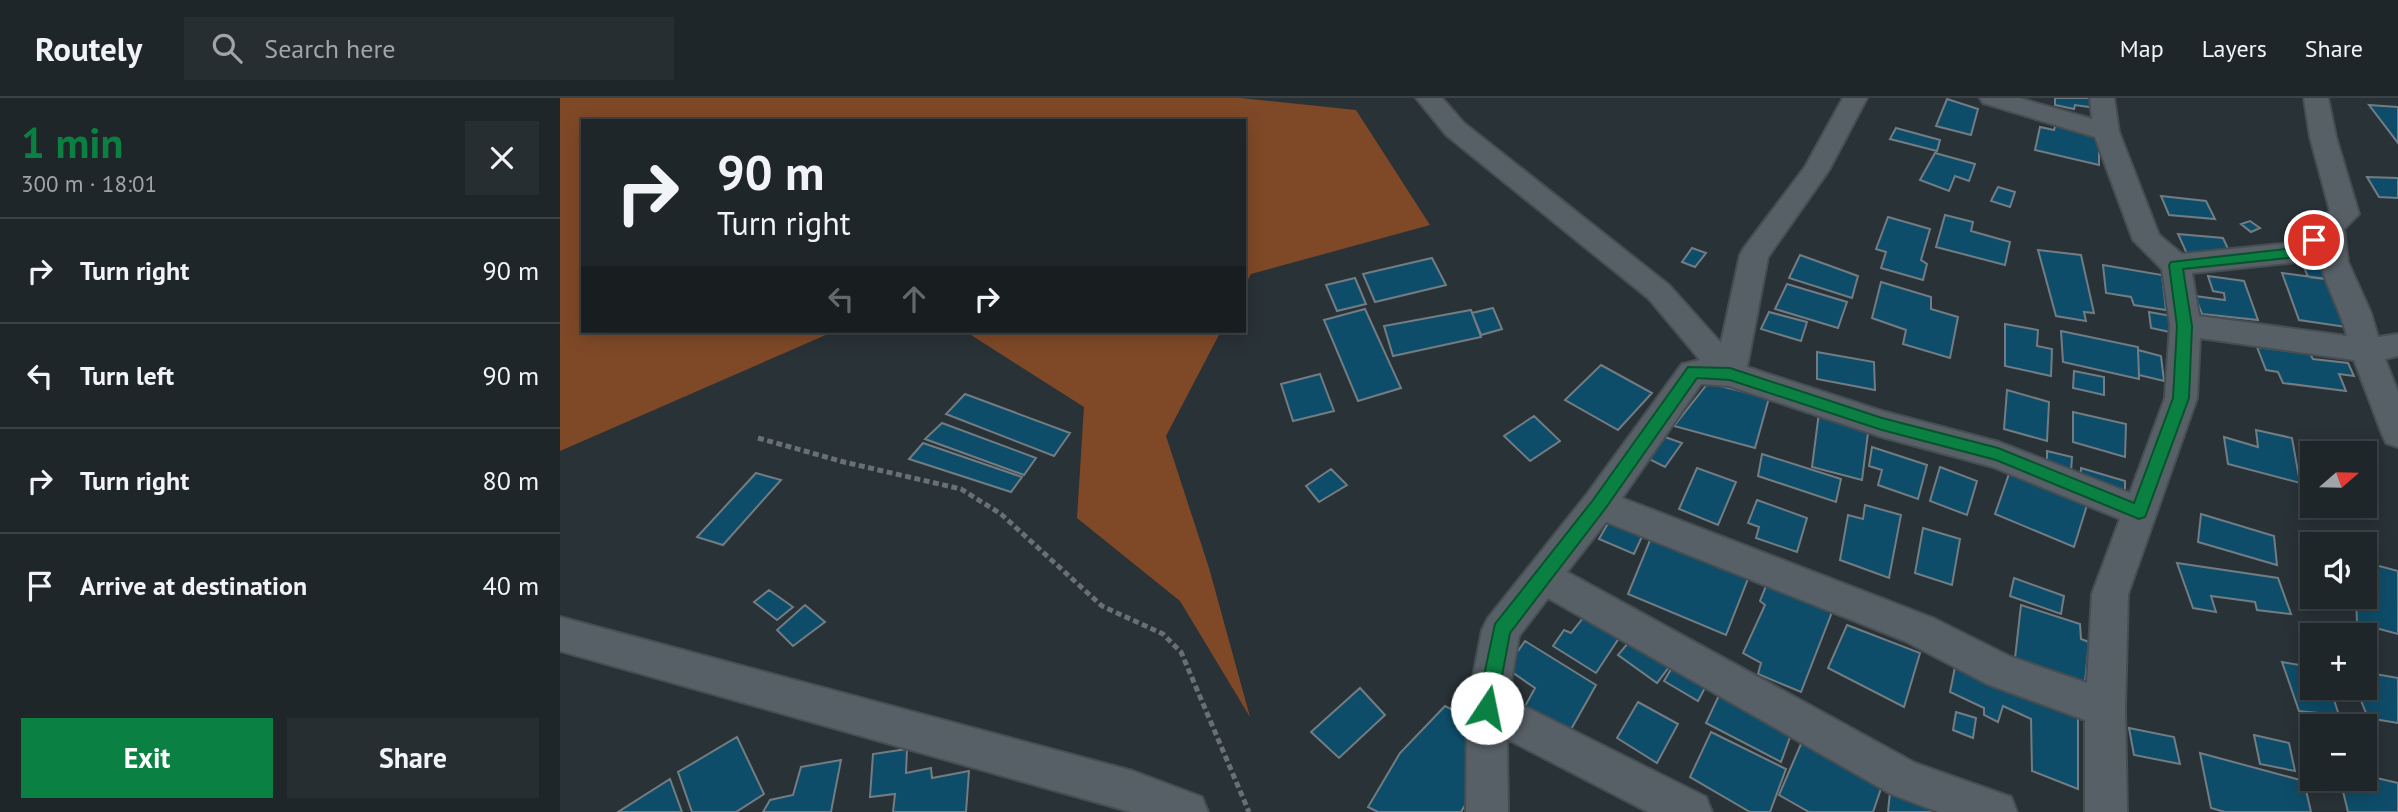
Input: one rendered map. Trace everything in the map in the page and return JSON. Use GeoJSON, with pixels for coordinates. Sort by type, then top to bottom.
{"type":"FeatureCollection","features":[{"type":"Feature","properties":{"kind":"street"},"geometry":{"type":"LineString","coordinates":[[1428,98],[1455,129],[1659,292],[1730,374]]}},
{"type":"Feature","properties":{"kind":"street"},"geometry":{"type":"LineString","coordinates":[[1730,374],[1754,255],[1816,170],[1855,98]]}},
{"type":"Feature","properties":{"kind":"street"},"geometry":{"type":"LineString","coordinates":[[1992,98],[2106,131]]}},
{"type":"Feature","properties":{"kind":"street"},"geometry":{"type":"LineString","coordinates":[[2102,98],[2106,131],[2147,240],[2176,265],[2185,326],[2181,398],[2109,594],[2105,708],[2106,812]]}},
{"type":"Feature","properties":{"kind":"street"},"geometry":{"type":"LineString","coordinates":[[2176,265],[2297,252],[2345,214],[2323,137],[2316,98]]}},
{"type":"Feature","properties":{"kind":"street"},"geometry":{"type":"LineString","coordinates":[[2330,227],[2334,262],[2356,313],[2366,350],[2397,429]]}},
{"type":"Feature","properties":{"kind":"street"},"geometry":{"type":"LineString","coordinates":[[2185,326],[2366,350],[2398,345]]}},
{"type":"Feature","properties":{"kind":"street"},"geometry":{"type":"LineString","coordinates":[[1487,812],[1487,708],[1502,630],[1599,505],[1693,372],[1730,374],[1882,424],[1998,455],[2139,512]]}},
{"type":"Feature","properties":{"kind":"street"},"geometry":{"type":"LineString","coordinates":[[1599,505],[1920,630],[2001,671],[2105,708]]}},
{"type":"Feature","properties":{"kind":"street"},"geometry":{"type":"LineString","coordinates":[[1542,576],[1905,780],[1996,812]]}},
{"type":"Feature","properties":{"kind":"street"},"geometry":{"type":"LineString","coordinates":[[560,634],[1003,755],[1133,792],[1186,812]]}},
{"type":"Feature","properties":{"kind":"street"},"geometry":{"type":"LineString","coordinates":[[1487,708],[1691,812]]}},
{"type":"Feature","properties":{"kind":"path"},"geometry":{"type":"LineString","coordinates":[[758,438],[844,462],[961,489],[1001,514],[1102,606],[1163,634],[1181,652],[1249,812]]}},
{"type":"Feature","properties":{"kind":"shaded area"},"geometry":{"type":"Polygon","coordinates":[[[560,98],[1240,98],[1356,110],[1430,225],[1251,274],[1246,283],[1246,119],[581,119],[581,333],[830,333],[560,451],[560,98]]]}},
{"type":"Feature","properties":{"kind":"shaded area"},"geometry":{"type":"Polygon","coordinates":[[[948,333],[1220,333],[1166,436],[1209,568],[1250,717],[1180,601],[1077,518],[1084,407],[971,335],[948,333]]]}},
{"type":"Feature","properties":{"kind":"building"},"geometry":{"type":"Polygon","coordinates":[[[2055,98],[2094,98],[2096,108],[2075,105],[2074,109],[2055,105],[2055,98]]]}},
{"type":"Feature","properties":{"kind":"building"},"geometry":{"type":"Polygon","coordinates":[[[1947,99],[1978,109],[1971,135],[1936,126],[1947,99]]]}},
{"type":"Feature","properties":{"kind":"building"},"geometry":{"type":"Polygon","coordinates":[[[2369,105],[2398,107],[2398,143],[2369,105]]]}},
{"type":"Feature","properties":{"kind":"building"},"geometry":{"type":"Polygon","coordinates":[[[2056,123],[2099,135],[2099,165],[2035,150],[2040,127],[2054,130],[2056,123]]]}},
{"type":"Feature","properties":{"kind":"building"},"geometry":{"type":"Polygon","coordinates":[[[1896,128],[1940,140],[1937,151],[1890,139],[1896,128]]]}},
{"type":"Feature","properties":{"kind":"building"},"geometry":{"type":"Polygon","coordinates":[[[1935,153],[1975,164],[1969,181],[1955,176],[1949,191],[1920,180],[1935,153]]]}},
{"type":"Feature","properties":{"kind":"building"},"geometry":{"type":"Polygon","coordinates":[[[2367,177],[2398,178],[2398,198],[2379,197],[2367,177]]]}},
{"type":"Feature","properties":{"kind":"building"},"geometry":{"type":"Polygon","coordinates":[[[1998,187],[2015,192],[2010,207],[1991,201],[1998,187]]]}},
{"type":"Feature","properties":{"kind":"building"},"geometry":{"type":"Polygon","coordinates":[[[2161,196],[2206,201],[2215,219],[2169,215],[2161,196]]]}},
{"type":"Feature","properties":{"kind":"building"},"geometry":{"type":"Polygon","coordinates":[[[1945,215],[1973,222],[1971,231],[2010,242],[2005,265],[1936,247],[1945,215]]]}},
{"type":"Feature","properties":{"kind":"building"},"geometry":{"type":"Polygon","coordinates":[[[1888,217],[1930,229],[1921,260],[1927,264],[1923,280],[1881,268],[1886,252],[1876,249],[1888,217]]]}},
{"type":"Feature","properties":{"kind":"building"},"geometry":{"type":"Polygon","coordinates":[[[2250,221],[2260,228],[2251,232],[2241,224],[2250,221]]]}},
{"type":"Feature","properties":{"kind":"building"},"geometry":{"type":"Polygon","coordinates":[[[2178,234],[2223,238],[2229,251],[2187,254],[2178,234]]]}},
{"type":"Feature","properties":{"kind":"building"},"geometry":{"type":"Polygon","coordinates":[[[1692,248],[1706,253],[1695,267],[1682,262],[1692,248]]]}},
{"type":"Feature","properties":{"kind":"building"},"geometry":{"type":"Polygon","coordinates":[[[2038,250],[2081,255],[2094,313],[2084,312],[2086,321],[2056,316],[2038,250]]]}},
{"type":"Feature","properties":{"kind":"building"},"geometry":{"type":"Polygon","coordinates":[[[1800,255],[1858,276],[1852,298],[1789,278],[1800,255]]]}},
{"type":"Feature","properties":{"kind":"building"},"geometry":{"type":"Polygon","coordinates":[[[1432,258],[1446,285],[1375,302],[1363,274],[1432,258]]]}},
{"type":"Feature","properties":{"kind":"building"},"geometry":{"type":"Polygon","coordinates":[[[2302,262],[2328,266],[2334,280],[2308,277],[2302,262]]]}},
{"type":"Feature","properties":{"kind":"building"},"geometry":{"type":"Polygon","coordinates":[[[2103,265],[2162,275],[2166,310],[2134,305],[2131,297],[2106,293],[2103,265]]]}},
{"type":"Feature","properties":{"kind":"building"},"geometry":{"type":"Polygon","coordinates":[[[2282,273],[2334,280],[2353,328],[2299,320],[2282,273]]]}},
{"type":"Feature","properties":{"kind":"building"},"geometry":{"type":"Polygon","coordinates":[[[2208,276],[2244,281],[2258,320],[2202,314],[2195,296],[2225,300],[2224,293],[2213,291],[2208,276]]]}},
{"type":"Feature","properties":{"kind":"building"},"geometry":{"type":"Polygon","coordinates":[[[1355,278],[1366,304],[1337,311],[1326,285],[1355,278]]]}},
{"type":"Feature","properties":{"kind":"building"},"geometry":{"type":"Polygon","coordinates":[[[1881,282],[1931,297],[1931,309],[1958,317],[1950,358],[1903,344],[1906,330],[1872,318],[1881,282]]]}},
{"type":"Feature","properties":{"kind":"building"},"geometry":{"type":"Polygon","coordinates":[[[1787,284],[1847,302],[1838,328],[1775,309],[1787,284]]]}},
{"type":"Feature","properties":{"kind":"building"},"geometry":{"type":"Polygon","coordinates":[[[1493,308],[1502,329],[1481,335],[1472,313],[1493,308]]]}},
{"type":"Feature","properties":{"kind":"building"},"geometry":{"type":"Polygon","coordinates":[[[1365,309],[1401,388],[1358,401],[1324,320],[1365,309]]]}},
{"type":"Feature","properties":{"kind":"building"},"geometry":{"type":"Polygon","coordinates":[[[1471,310],[1481,337],[1393,356],[1384,326],[1471,310]]]}},
{"type":"Feature","properties":{"kind":"building"},"geometry":{"type":"Polygon","coordinates":[[[1769,312],[1807,322],[1801,341],[1761,329],[1769,312]]]}},
{"type":"Feature","properties":{"kind":"building"},"geometry":{"type":"Polygon","coordinates":[[[2149,312],[2172,316],[2174,333],[2151,328],[2149,312]]]}},
{"type":"Feature","properties":{"kind":"building"},"geometry":{"type":"Polygon","coordinates":[[[2005,324],[2038,330],[2037,346],[2052,349],[2051,376],[2005,366],[2005,324]]]}},
{"type":"Feature","properties":{"kind":"building"},"geometry":{"type":"Polygon","coordinates":[[[2061,331],[2138,347],[2139,379],[2063,362],[2061,331]]]}},
{"type":"Feature","properties":{"kind":"building"},"geometry":{"type":"Polygon","coordinates":[[[2257,347],[2310,354],[2313,359],[2348,363],[2354,376],[2339,374],[2346,391],[2283,383],[2278,372],[2266,370],[2257,347]]]}},
{"type":"Feature","properties":{"kind":"building"},"geometry":{"type":"Polygon","coordinates":[[[2138,350],[2161,356],[2164,381],[2139,375],[2138,350]]]}},
{"type":"Feature","properties":{"kind":"building"},"geometry":{"type":"Polygon","coordinates":[[[1817,352],[1874,362],[1875,390],[1817,379],[1817,352]]]}},
{"type":"Feature","properties":{"kind":"building"},"geometry":{"type":"Polygon","coordinates":[[[1601,365],[1652,393],[1618,430],[1565,400],[1601,365]]]}},
{"type":"Feature","properties":{"kind":"building"},"geometry":{"type":"Polygon","coordinates":[[[2074,371],[2104,377],[2104,395],[2073,388],[2074,371]]]}},
{"type":"Feature","properties":{"kind":"building"},"geometry":{"type":"Polygon","coordinates":[[[1320,374],[1334,411],[1293,421],[1281,384],[1320,374]]]}},
{"type":"Feature","properties":{"kind":"building"},"geometry":{"type":"Polygon","coordinates":[[[1708,383],[1769,398],[1755,448],[1674,426],[1708,383]]]}},
{"type":"Feature","properties":{"kind":"building"},"geometry":{"type":"Polygon","coordinates":[[[2007,390],[2049,402],[2047,441],[2004,429],[2007,390]]]}},
{"type":"Feature","properties":{"kind":"building"},"geometry":{"type":"Polygon","coordinates":[[[965,394],[1070,433],[1054,456],[946,414],[965,394]]]}},
{"type":"Feature","properties":{"kind":"building"},"geometry":{"type":"Polygon","coordinates":[[[1819,412],[1869,425],[1862,480],[1812,467],[1819,412]]]}},
{"type":"Feature","properties":{"kind":"building"},"geometry":{"type":"Polygon","coordinates":[[[2073,412],[2126,424],[2125,457],[2073,442],[2073,412]]]}},
{"type":"Feature","properties":{"kind":"building"},"geometry":{"type":"Polygon","coordinates":[[[1534,416],[1560,441],[1530,461],[1504,436],[1534,416]]]}},
{"type":"Feature","properties":{"kind":"building"},"geometry":{"type":"Polygon","coordinates":[[[942,423],[1036,458],[1024,475],[925,439],[942,423]]]}},
{"type":"Feature","properties":{"kind":"building"},"geometry":{"type":"Polygon","coordinates":[[[2256,430],[2292,438],[2300,483],[2228,464],[2224,437],[2258,447],[2256,430]]]}},
{"type":"Feature","properties":{"kind":"building"},"geometry":{"type":"Polygon","coordinates":[[[1665,437],[1682,443],[1665,467],[1647,458],[1665,437]]]}},
{"type":"Feature","properties":{"kind":"building"},"geometry":{"type":"Polygon","coordinates":[[[923,443],[1022,477],[1011,492],[909,459],[923,443]]]}},
{"type":"Feature","properties":{"kind":"building"},"geometry":{"type":"Polygon","coordinates":[[[1872,447],[1927,465],[1918,499],[1878,485],[1882,470],[1869,466],[1872,447]]]}},
{"type":"Feature","properties":{"kind":"building"},"geometry":{"type":"Polygon","coordinates":[[[2047,451],[2072,457],[2071,472],[2047,465],[2047,451]]]}},
{"type":"Feature","properties":{"kind":"building"},"geometry":{"type":"Polygon","coordinates":[[[1762,454],[1841,479],[1836,502],[1758,476],[1762,454]]]}},
{"type":"Feature","properties":{"kind":"building"},"geometry":{"type":"Polygon","coordinates":[[[1940,467],[1977,481],[1967,515],[1930,501],[1940,467]]]}},
{"type":"Feature","properties":{"kind":"building"},"geometry":{"type":"Polygon","coordinates":[[[1697,468],[1736,482],[1718,525],[1679,509],[1697,468]]]}},
{"type":"Feature","properties":{"kind":"building"},"geometry":{"type":"Polygon","coordinates":[[[2081,468],[2125,481],[2125,498],[2080,480],[2081,468]]]}},
{"type":"Feature","properties":{"kind":"building"},"geometry":{"type":"Polygon","coordinates":[[[1331,469],[1347,485],[1319,502],[1306,486],[1331,469]]]}},
{"type":"Feature","properties":{"kind":"building"},"geometry":{"type":"Polygon","coordinates":[[[2010,471],[2088,502],[2074,547],[1995,514],[2010,471]]]}},
{"type":"Feature","properties":{"kind":"building"},"geometry":{"type":"Polygon","coordinates":[[[756,473],[781,480],[723,545],[697,537],[756,473]]]}},
{"type":"Feature","properties":{"kind":"building"},"geometry":{"type":"Polygon","coordinates":[[[1757,500],[1807,518],[1797,552],[1756,538],[1759,527],[1748,523],[1757,500]]]}},
{"type":"Feature","properties":{"kind":"building"},"geometry":{"type":"Polygon","coordinates":[[[1865,505],[1901,515],[1889,578],[1840,560],[1848,515],[1863,519],[1865,505]]]}},
{"type":"Feature","properties":{"kind":"building"},"geometry":{"type":"Polygon","coordinates":[[[2201,514],[2274,536],[2277,565],[2198,542],[2201,514]]]}},
{"type":"Feature","properties":{"kind":"building"},"geometry":{"type":"Polygon","coordinates":[[[1611,518],[1645,530],[1634,554],[1599,539],[1611,518]]]}},
{"type":"Feature","properties":{"kind":"building"},"geometry":{"type":"Polygon","coordinates":[[[1923,528],[1960,539],[1952,585],[1915,573],[1923,528]]]}},
{"type":"Feature","properties":{"kind":"building"},"geometry":{"type":"Polygon","coordinates":[[[1653,533],[1751,571],[1726,635],[1628,594],[1653,533]]]}},
{"type":"Feature","properties":{"kind":"building"},"geometry":{"type":"Polygon","coordinates":[[[2177,563],[2278,578],[2291,614],[2257,610],[2255,602],[2211,596],[2216,612],[2193,608],[2177,563]]]}},
{"type":"Feature","properties":{"kind":"building"},"geometry":{"type":"Polygon","coordinates":[[[2377,565],[2398,571],[2398,634],[2377,628],[2377,623],[2357,623],[2356,609],[2377,609],[2377,565]]]}},
{"type":"Feature","properties":{"kind":"building"},"geometry":{"type":"Polygon","coordinates":[[[2014,578],[2064,596],[2061,614],[2010,596],[2014,578]]]}},
{"type":"Feature","properties":{"kind":"building"},"geometry":{"type":"Polygon","coordinates":[[[1768,581],[1834,607],[1801,692],[1758,674],[1761,663],[1743,653],[1765,605],[1760,601],[1768,581]]]}},
{"type":"Feature","properties":{"kind":"building"},"geometry":{"type":"Polygon","coordinates":[[[769,590],[793,607],[777,620],[754,602],[769,590]]]}},
{"type":"Feature","properties":{"kind":"building"},"geometry":{"type":"Polygon","coordinates":[[[805,605],[825,622],[793,646],[777,630],[805,605]]]}},
{"type":"Feature","properties":{"kind":"building"},"geometry":{"type":"Polygon","coordinates":[[[2021,605],[2080,624],[2081,639],[2089,642],[2085,682],[2015,658],[2021,605]]]}},
{"type":"Feature","properties":{"kind":"building"},"geometry":{"type":"Polygon","coordinates":[[[1587,613],[1621,635],[1596,673],[1553,646],[1564,630],[1571,633],[1587,613]]]}},
{"type":"Feature","properties":{"kind":"building"},"geometry":{"type":"Polygon","coordinates":[[[1847,625],[1920,653],[1904,707],[1828,668],[1847,625]]]}},
{"type":"Feature","properties":{"kind":"building"},"geometry":{"type":"Polygon","coordinates":[[[1633,637],[1672,663],[1657,683],[1618,655],[1633,637]]]}},
{"type":"Feature","properties":{"kind":"building"},"geometry":{"type":"Polygon","coordinates":[[[1525,641],[1596,685],[1569,733],[1524,708],[1535,688],[1506,668],[1525,641]]]}},
{"type":"Feature","properties":{"kind":"building"},"geometry":{"type":"Polygon","coordinates":[[[1956,662],[2078,711],[2078,789],[2032,771],[2031,719],[2003,706],[1998,722],[1984,715],[1984,708],[1950,692],[1956,662]]]}},
{"type":"Feature","properties":{"kind":"building"},"geometry":{"type":"Polygon","coordinates":[[[2282,662],[2300,665],[2300,700],[2334,700],[2339,714],[2299,711],[2282,662]]]}},
{"type":"Feature","properties":{"kind":"building"},"geometry":{"type":"Polygon","coordinates":[[[1673,666],[1707,684],[1698,701],[1664,681],[1673,666]]]}},
{"type":"Feature","properties":{"kind":"building"},"geometry":{"type":"Polygon","coordinates":[[[2377,674],[2398,678],[2398,723],[2377,720],[2377,714],[2366,714],[2361,700],[2377,700],[2377,674]]]}},
{"type":"Feature","properties":{"kind":"building"},"geometry":{"type":"Polygon","coordinates":[[[1360,688],[1385,715],[1339,758],[1311,732],[1360,688]]]}},
{"type":"Feature","properties":{"kind":"building"},"geometry":{"type":"Polygon","coordinates":[[[1721,691],[1793,729],[1781,762],[1706,723],[1721,691]]]}},
{"type":"Feature","properties":{"kind":"building"},"geometry":{"type":"Polygon","coordinates":[[[1638,702],[1678,724],[1657,763],[1617,738],[1638,702]]]}},
{"type":"Feature","properties":{"kind":"building"},"geometry":{"type":"Polygon","coordinates":[[[1445,706],[1470,719],[1473,792],[1461,812],[1378,812],[1368,807],[1400,753],[1445,706]]]}},
{"type":"Feature","properties":{"kind":"building"},"geometry":{"type":"Polygon","coordinates":[[[1956,712],[1976,718],[1973,738],[1953,730],[1956,712]]]}},
{"type":"Feature","properties":{"kind":"building"},"geometry":{"type":"Polygon","coordinates":[[[2129,728],[2174,737],[2180,764],[2134,755],[2129,728]]]}},
{"type":"Feature","properties":{"kind":"building"},"geometry":{"type":"Polygon","coordinates":[[[1711,732],[1786,769],[1770,812],[1750,812],[1690,777],[1711,732]]]}},
{"type":"Feature","properties":{"kind":"building"},"geometry":{"type":"Polygon","coordinates":[[[2254,735],[2289,743],[2295,771],[2260,764],[2254,735]]]}},
{"type":"Feature","properties":{"kind":"building"},"geometry":{"type":"Polygon","coordinates":[[[737,737],[764,794],[736,812],[692,812],[678,772],[737,737]]]}},
{"type":"Feature","properties":{"kind":"building"},"geometry":{"type":"Polygon","coordinates":[[[1804,737],[1884,780],[1873,812],[1809,812],[1779,795],[1804,737]]]}},
{"type":"Feature","properties":{"kind":"building"},"geometry":{"type":"Polygon","coordinates":[[[907,749],[906,773],[931,768],[932,778],[969,771],[966,812],[893,812],[895,794],[870,797],[873,754],[907,749]]]}},
{"type":"Feature","properties":{"kind":"building"},"geometry":{"type":"Polygon","coordinates":[[[2200,753],[2300,780],[2300,791],[2306,791],[2311,812],[2225,812],[2211,808],[2200,753]]]}},
{"type":"Feature","properties":{"kind":"building"},"geometry":{"type":"Polygon","coordinates":[[[841,760],[831,812],[763,812],[770,800],[793,795],[801,767],[841,760]]]}},
{"type":"Feature","properties":{"kind":"building"},"geometry":{"type":"Polygon","coordinates":[[[2377,778],[2398,783],[2398,812],[2348,812],[2343,791],[2377,791],[2377,778]]]}},
{"type":"Feature","properties":{"kind":"building"},"geometry":{"type":"Polygon","coordinates":[[[670,779],[682,812],[618,812],[670,779]]]}},
{"type":"Feature","properties":{"kind":"building"},"geometry":{"type":"Polygon","coordinates":[[[1891,782],[1964,812],[1888,812],[1891,782]]]}},
{"type":"Feature","properties":{"kind":"route"},"geometry":{"type":"LineString","coordinates":[[1487,708],[1502,630],[1599,505],[1693,372],[1730,374],[1882,424],[1998,455],[2139,512],[2181,398],[2185,326],[2176,265],[2297,252],[2314,240]]}}]}
